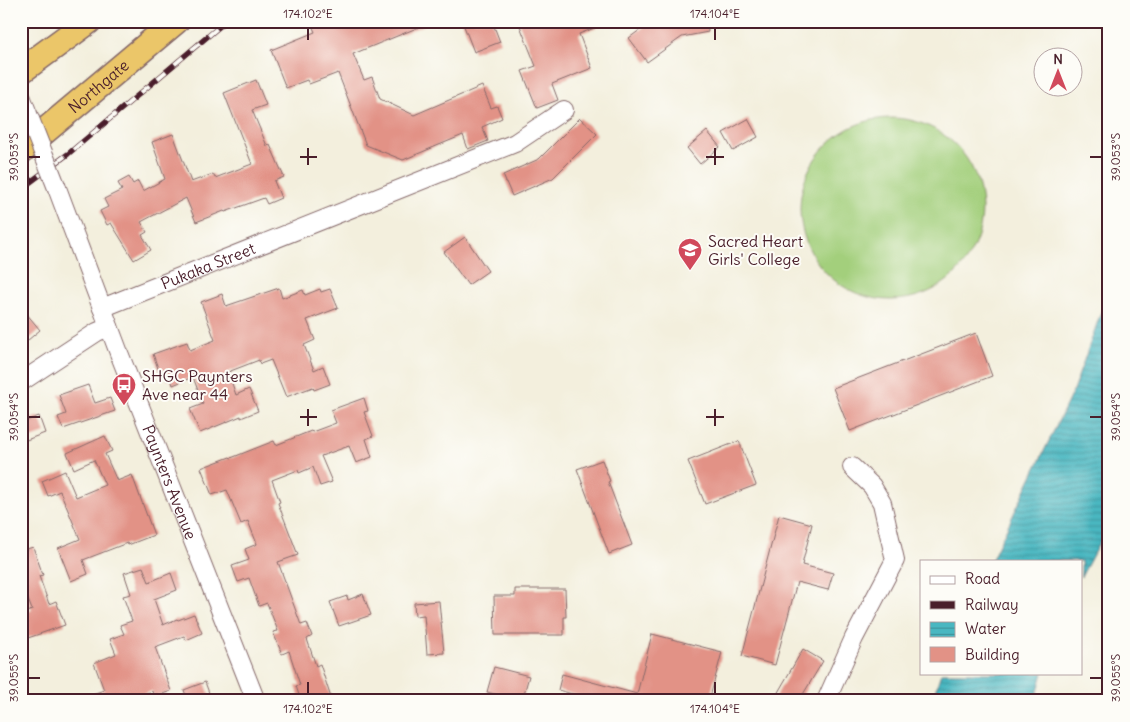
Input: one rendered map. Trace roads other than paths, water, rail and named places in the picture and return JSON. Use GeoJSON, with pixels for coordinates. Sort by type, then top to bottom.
{"type":"FeatureCollection","features":[{"type":"Feature","properties":{"kind":"highway"},"geometry":{"type":"LineString","coordinates":[[21,71],[89,21]]}},
{"type":"Feature","properties":{"kind":"highway","name":"Northgate"},"geometry":{"type":"LineString","coordinates":[[21,151],[176,21]]}},
{"type":"Feature","properties":{"kind":"street","name":"Paynters Avenue"},"geometry":{"type":"LineString","coordinates":[[21,96],[109,327],[256,701]]}},
{"type":"Feature","properties":{"kind":"street","name":"Pukaka Street"},"geometry":{"type":"LineString","coordinates":[[102,308],[515,143],[564,110]]}},
{"type":"Feature","properties":{"kind":"street"},"geometry":{"type":"LineString","coordinates":[[21,382],[97,332],[109,327]]}},
{"type":"Feature","properties":{"kind":"street"},"geometry":{"type":"LineString","coordinates":[[826,701],[854,638],[895,560],[882,502],[872,486],[852,467]]}},
{"type":"Feature","properties":{"kind":"water"},"geometry":{"type":"Polygon","coordinates":[[[1109,290],[1109,525],[1082,575],[1082,560],[991,560],[1073,391],[1109,290]]]}},
{"type":"Feature","properties":{"kind":"water"},"geometry":{"type":"Polygon","coordinates":[[[941,674],[1043,674],[1035,701],[932,701],[941,674]]]}},
{"type":"Feature","properties":{"kind":"railway"},"geometry":{"type":"LineString","coordinates":[[21,189],[68,154],[226,21]]}},
{"type":"Feature","properties":{"kind":"place","name":"Sacred Heart Girls' College"},"geometry":{"type":"Point","coordinates":[690,271]}},
{"type":"Feature","properties":{"kind":"place","name":"SHGC Paynters Ave near 44"},"geometry":{"type":"Point","coordinates":[124,406]}}]}
